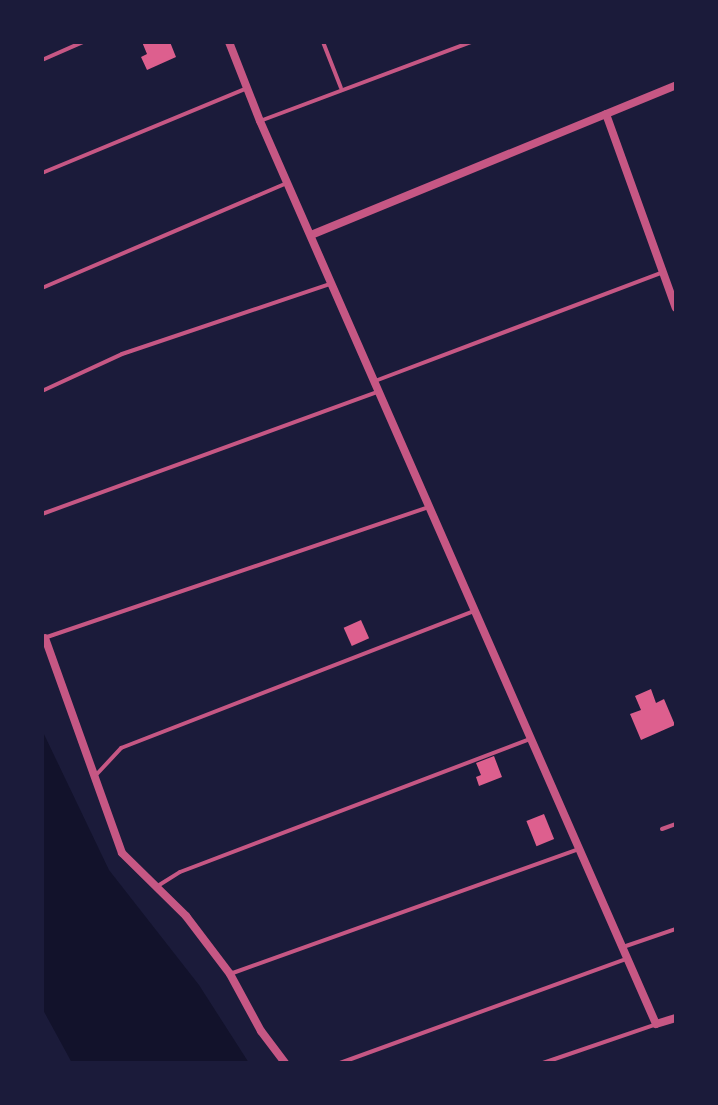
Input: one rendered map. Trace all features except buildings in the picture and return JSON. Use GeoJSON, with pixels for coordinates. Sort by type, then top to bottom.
{"type":"FeatureCollection","features":[{"type":"Feature","properties":{"kind":"street"},"geometry":{"type":"LineString","coordinates":[[229,42],[260,121],[582,849],[656,1024],[676,1018]]}},
{"type":"Feature","properties":{"kind":"street"},"geometry":{"type":"LineString","coordinates":[[311,235],[676,85]]}},
{"type":"Feature","properties":{"kind":"street"},"geometry":{"type":"LineString","coordinates":[[606,114],[676,308]]}},
{"type":"Feature","properties":{"kind":"street"},"geometry":{"type":"LineString","coordinates":[[45,638],[122,853],[186,916],[230,974],[261,1031],[285,1063]]}},
{"type":"Feature","properties":{"kind":"lane"},"geometry":{"type":"LineString","coordinates":[[42,60],[83,42]]}},
{"type":"Feature","properties":{"kind":"lane"},"geometry":{"type":"LineString","coordinates":[[323,42],[341,89]]}},
{"type":"Feature","properties":{"kind":"lane"},"geometry":{"type":"LineString","coordinates":[[260,121],[471,42]]}},
{"type":"Feature","properties":{"kind":"lane"},"geometry":{"type":"LineString","coordinates":[[42,173],[247,88]]}},
{"type":"Feature","properties":{"kind":"lane"},"geometry":{"type":"LineString","coordinates":[[42,288],[287,183]]}},
{"type":"Feature","properties":{"kind":"lane"},"geometry":{"type":"LineString","coordinates":[[375,381],[663,272]]}},
{"type":"Feature","properties":{"kind":"lane"},"geometry":{"type":"LineString","coordinates":[[42,391],[122,354],[332,283]]}},
{"type":"Feature","properties":{"kind":"lane"},"geometry":{"type":"LineString","coordinates":[[42,514],[380,391]]}},
{"type":"Feature","properties":{"kind":"lane"},"geometry":{"type":"LineString","coordinates":[[45,638],[431,507]]}},
{"type":"Feature","properties":{"kind":"lane"},"geometry":{"type":"LineString","coordinates":[[94,778],[121,748],[476,610]]}},
{"type":"Feature","properties":{"kind":"lane"},"geometry":{"type":"LineString","coordinates":[[156,887],[180,872],[533,738]]}},
{"type":"Feature","properties":{"kind":"lane"},"geometry":{"type":"LineString","coordinates":[[662,829],[676,824]]}},
{"type":"Feature","properties":{"kind":"lane"},"geometry":{"type":"LineString","coordinates":[[230,974],[582,849]]}},
{"type":"Feature","properties":{"kind":"lane"},"geometry":{"type":"LineString","coordinates":[[623,947],[676,929]]}},
{"type":"Feature","properties":{"kind":"lane"},"geometry":{"type":"LineString","coordinates":[[340,1063],[628,958]]}},
{"type":"Feature","properties":{"kind":"lane"},"geometry":{"type":"LineString","coordinates":[[543,1063],[656,1024]]}},
{"type":"Feature","properties":{"kind":"shaded area"},"geometry":{"type":"Polygon","coordinates":[[[42,730],[109,870],[199,985],[249,1063],[72,1063],[42,1008],[42,730]]]}}]}
